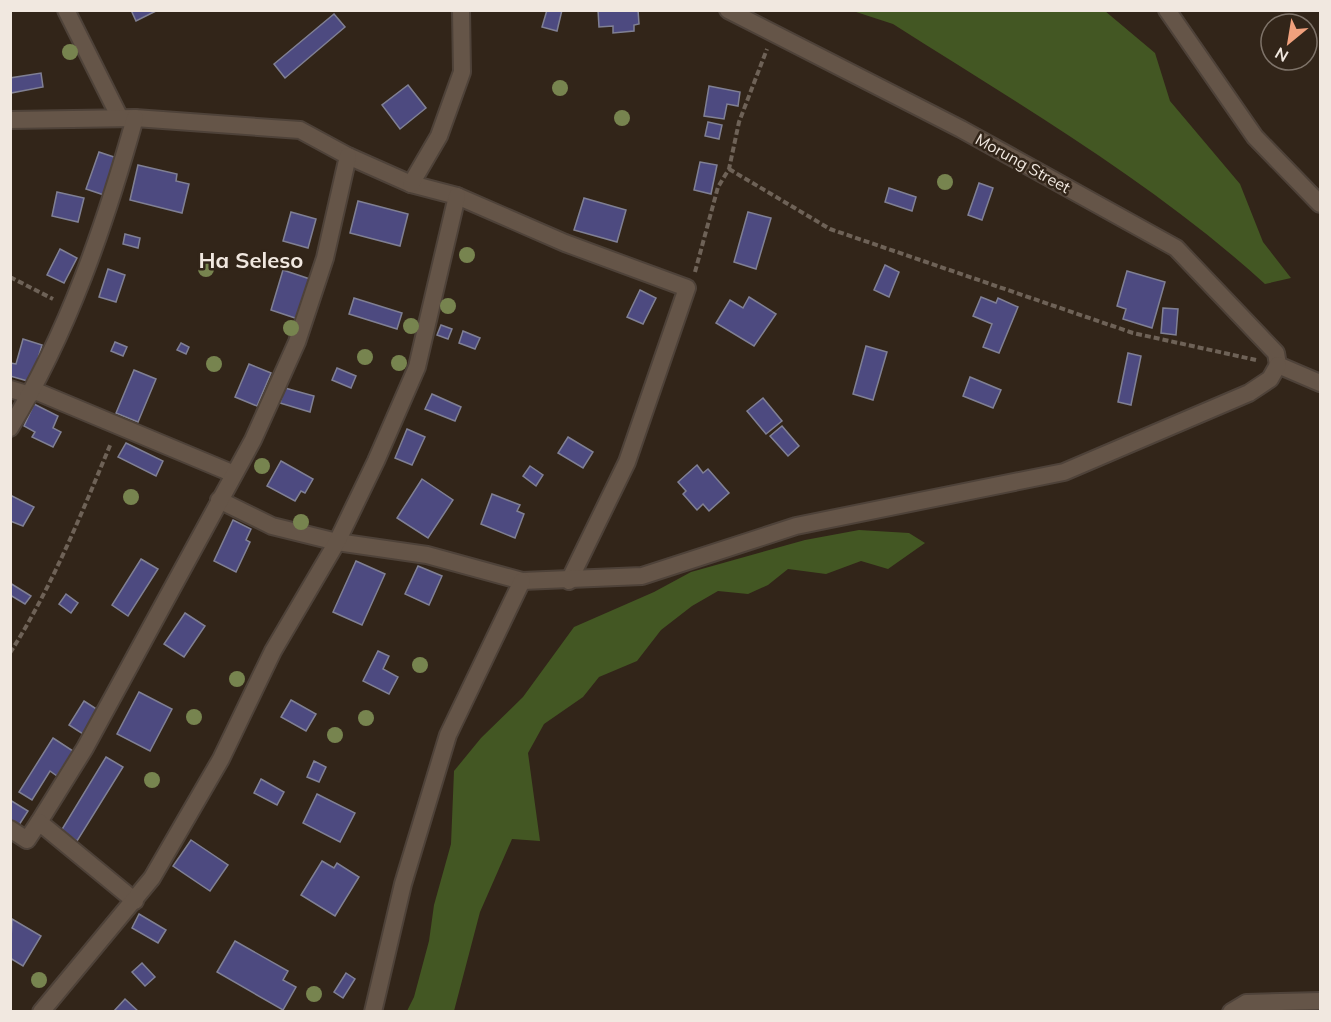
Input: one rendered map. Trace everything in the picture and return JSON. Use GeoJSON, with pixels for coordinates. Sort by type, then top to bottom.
{"type":"FeatureCollection","features":[{"type":"Feature","properties":{"kind":"street"},"geometry":{"type":"LineString","coordinates":[[10,428],[32,392],[54,348],[112,201],[128,118],[66,10]]}},
{"type":"Feature","properties":{"kind":"street"},"geometry":{"type":"LineString","coordinates":[[411,184],[439,136],[462,72],[461,10]]}},
{"type":"Feature","properties":{"kind":"street","name":"Morung Street"},"geometry":{"type":"LineString","coordinates":[[728,10],[961,129],[1176,248],[1276,353],[1278,365]]}},
{"type":"Feature","properties":{"kind":"street"},"geometry":{"type":"LineString","coordinates":[[1167,10],[1255,137],[1320,204]]}},
{"type":"Feature","properties":{"kind":"street"},"geometry":{"type":"LineString","coordinates":[[10,120],[128,118],[300,130],[348,156],[411,184],[457,196],[565,243],[687,288],[627,462],[570,580]]}},
{"type":"Feature","properties":{"kind":"street"},"geometry":{"type":"LineString","coordinates":[[10,829],[27,840],[39,822],[85,748],[253,440],[297,342],[325,258],[348,156]]}},
{"type":"Feature","properties":{"kind":"street"},"geometry":{"type":"LineString","coordinates":[[41,1011],[135,901],[178,835],[220,759],[273,651],[337,542],[417,367],[457,196]]}},
{"type":"Feature","properties":{"kind":"street"},"geometry":{"type":"LineString","coordinates":[[219,500],[272,526],[337,542],[427,555],[522,581],[642,576],[796,526],[1064,472],[1249,393],[1270,380],[1278,365],[1320,383]]}},
{"type":"Feature","properties":{"kind":"street"},"geometry":{"type":"LineString","coordinates":[[10,389],[32,392],[234,474]]}},
{"type":"Feature","properties":{"kind":"street"},"geometry":{"type":"LineString","coordinates":[[373,1011],[403,884],[448,735],[522,581]]}},
{"type":"Feature","properties":{"kind":"street"},"geometry":{"type":"LineString","coordinates":[[39,822],[135,901]]}},
{"type":"Feature","properties":{"kind":"street"},"geometry":{"type":"LineString","coordinates":[[1231,1011],[1246,1003],[1320,1001]]}},
{"type":"Feature","properties":{"kind":"path"},"geometry":{"type":"LineString","coordinates":[[687,288],[698,267],[718,187],[729,170],[739,122],[765,56],[772,31]]}},
{"type":"Feature","properties":{"kind":"path"},"geometry":{"type":"LineString","coordinates":[[729,170],[830,229],[1133,333],[1278,365]]}},
{"type":"Feature","properties":{"kind":"path"},"geometry":{"type":"LineString","coordinates":[[10,277],[36,288],[69,309]]}},
{"type":"Feature","properties":{"kind":"path"},"geometry":{"type":"LineString","coordinates":[[10,653],[35,615],[118,426]]}},
{"type":"Feature","properties":{"kind":"green space"},"geometry":{"type":"Polygon","coordinates":[[[853,11],[1105,11],[1155,53],[1170,101],[1240,184],[1263,242],[1291,278],[1265,284],[1177,212],[1085,146],[893,24],[853,11]]]}},
{"type":"Feature","properties":{"kind":"green space"},"geometry":{"type":"Polygon","coordinates":[[[859,530],[909,533],[925,543],[888,569],[861,561],[826,574],[788,569],[768,585],[748,594],[718,591],[692,606],[661,630],[637,661],[599,677],[583,697],[544,724],[528,753],[540,841],[512,839],[480,912],[454,1011],[407,1011],[414,997],[429,941],[434,905],[451,844],[454,771],[481,738],[523,697],[574,627],[654,592],[691,572],[805,540],[859,530]]]}},
{"type":"Feature","properties":{"kind":"building"},"geometry":{"type":"Polygon","coordinates":[[[131,10],[155,10],[156,11],[136,21],[131,10]]]}},
{"type":"Feature","properties":{"kind":"building"},"geometry":{"type":"Polygon","coordinates":[[[547,10],[562,10],[557,31],[542,27],[547,10]]]}},
{"type":"Feature","properties":{"kind":"building"},"geometry":{"type":"Polygon","coordinates":[[[598,10],[638,10],[639,24],[634,25],[634,31],[613,33],[613,26],[599,27],[598,10]]]}},
{"type":"Feature","properties":{"kind":"building"},"geometry":{"type":"Polygon","coordinates":[[[334,14],[345,27],[285,78],[274,64],[334,14]]]}},
{"type":"Feature","properties":{"kind":"building"},"geometry":{"type":"Polygon","coordinates":[[[41,73],[43,87],[11,93],[10,78],[41,73]]]}},
{"type":"Feature","properties":{"kind":"building"},"geometry":{"type":"Polygon","coordinates":[[[408,85],[426,108],[400,129],[382,105],[408,85]]]}},
{"type":"Feature","properties":{"kind":"building"},"geometry":{"type":"Polygon","coordinates":[[[709,86],[740,92],[738,106],[727,104],[724,119],[704,116],[709,86]]]}},
{"type":"Feature","properties":{"kind":"building"},"geometry":{"type":"Polygon","coordinates":[[[708,122],[722,125],[719,139],[705,136],[708,122]]]}},
{"type":"Feature","properties":{"kind":"building"},"geometry":{"type":"Polygon","coordinates":[[[99,152],[117,158],[104,195],[86,189],[99,152]]]}},
{"type":"Feature","properties":{"kind":"building"},"geometry":{"type":"Polygon","coordinates":[[[700,162],[717,165],[711,194],[694,190],[700,162]]]}},
{"type":"Feature","properties":{"kind":"building"},"geometry":{"type":"Polygon","coordinates":[[[138,165],[177,174],[176,181],[189,184],[182,213],[130,200],[138,165]]]}},
{"type":"Feature","properties":{"kind":"building"},"geometry":{"type":"Polygon","coordinates":[[[979,183],[993,188],[982,220],[968,215],[979,183]]]}},
{"type":"Feature","properties":{"kind":"building"},"geometry":{"type":"Polygon","coordinates":[[[889,188],[916,197],[912,211],[885,202],[889,188]]]}},
{"type":"Feature","properties":{"kind":"building"},"geometry":{"type":"Polygon","coordinates":[[[57,192],[84,198],[78,222],[52,216],[57,192]]]}},
{"type":"Feature","properties":{"kind":"building"},"geometry":{"type":"Polygon","coordinates":[[[584,198],[626,210],[617,242],[574,230],[584,198]]]}},
{"type":"Feature","properties":{"kind":"building"},"geometry":{"type":"Polygon","coordinates":[[[358,201],[408,214],[400,246],[350,233],[358,201]]]}},
{"type":"Feature","properties":{"kind":"building"},"geometry":{"type":"Polygon","coordinates":[[[291,212],[316,219],[308,248],[283,241],[291,212]]]}},
{"type":"Feature","properties":{"kind":"building"},"geometry":{"type":"Polygon","coordinates":[[[748,212],[771,218],[756,269],[734,262],[748,212]]]}},
{"type":"Feature","properties":{"kind":"building"},"geometry":{"type":"Polygon","coordinates":[[[125,234],[140,238],[138,248],[123,244],[125,234]]]}},
{"type":"Feature","properties":{"kind":"building"},"geometry":{"type":"Polygon","coordinates":[[[60,249],[77,258],[64,283],[47,275],[60,249]]]}},
{"type":"Feature","properties":{"kind":"building"},"geometry":{"type":"Polygon","coordinates":[[[885,265],[899,272],[889,297],[874,290],[885,265]]]}},
{"type":"Feature","properties":{"kind":"building"},"geometry":{"type":"Polygon","coordinates":[[[108,269],[125,275],[116,302],[99,297],[108,269]]]}},
{"type":"Feature","properties":{"kind":"building"},"geometry":{"type":"Polygon","coordinates":[[[283,270],[310,279],[298,319],[271,310],[283,270]]]}},
{"type":"Feature","properties":{"kind":"building"},"geometry":{"type":"Polygon","coordinates":[[[1127,271],[1165,282],[1152,328],[1123,319],[1126,309],[1117,306],[1127,271]]]}},
{"type":"Feature","properties":{"kind":"building"},"geometry":{"type":"Polygon","coordinates":[[[640,290],[656,298],[643,324],[627,317],[640,290]]]}},
{"type":"Feature","properties":{"kind":"building"},"geometry":{"type":"Polygon","coordinates":[[[749,297],[776,314],[754,346],[716,323],[730,300],[743,308],[749,297]]]}},
{"type":"Feature","properties":{"kind":"building"},"geometry":{"type":"Polygon","coordinates":[[[981,297],[996,303],[998,298],[1018,307],[999,353],[983,347],[992,324],[973,316],[981,297]]]}},
{"type":"Feature","properties":{"kind":"building"},"geometry":{"type":"Polygon","coordinates":[[[354,298],[402,313],[397,329],[349,314],[354,298]]]}},
{"type":"Feature","properties":{"kind":"building"},"geometry":{"type":"Polygon","coordinates":[[[1163,308],[1178,309],[1176,335],[1161,333],[1163,308]]]}},
{"type":"Feature","properties":{"kind":"building"},"geometry":{"type":"Polygon","coordinates":[[[441,325],[452,329],[448,339],[437,335],[441,325]]]}},
{"type":"Feature","properties":{"kind":"building"},"geometry":{"type":"Polygon","coordinates":[[[463,331],[480,338],[475,349],[459,343],[463,331]]]}},
{"type":"Feature","properties":{"kind":"building"},"geometry":{"type":"Polygon","coordinates":[[[23,339],[42,345],[31,382],[10,376],[10,363],[16,364],[23,339]]]}},
{"type":"Feature","properties":{"kind":"building"},"geometry":{"type":"Polygon","coordinates":[[[115,342],[127,347],[123,356],[111,351],[115,342]]]}},
{"type":"Feature","properties":{"kind":"building"},"geometry":{"type":"Polygon","coordinates":[[[181,343],[189,347],[186,354],[177,350],[181,343]]]}},
{"type":"Feature","properties":{"kind":"building"},"geometry":{"type":"Polygon","coordinates":[[[866,346],[887,352],[873,400],[853,394],[866,346]]]}},
{"type":"Feature","properties":{"kind":"building"},"geometry":{"type":"Polygon","coordinates":[[[1128,353],[1141,356],[1131,405],[1118,402],[1128,353]]]}},
{"type":"Feature","properties":{"kind":"building"},"geometry":{"type":"Polygon","coordinates":[[[249,364],[271,373],[257,406],[235,397],[249,364]]]}},
{"type":"Feature","properties":{"kind":"building"},"geometry":{"type":"Polygon","coordinates":[[[337,368],[356,376],[351,388],[332,380],[337,368]]]}},
{"type":"Feature","properties":{"kind":"building"},"geometry":{"type":"Polygon","coordinates":[[[134,370],[156,379],[138,422],[116,413],[134,370]]]}},
{"type":"Feature","properties":{"kind":"building"},"geometry":{"type":"Polygon","coordinates":[[[970,377],[1001,390],[993,408],[963,396],[970,377]]]}},
{"type":"Feature","properties":{"kind":"building"},"geometry":{"type":"Polygon","coordinates":[[[285,388],[314,396],[310,412],[280,403],[285,388]]]}},
{"type":"Feature","properties":{"kind":"building"},"geometry":{"type":"Polygon","coordinates":[[[432,394],[461,407],[455,421],[425,409],[432,394]]]}},
{"type":"Feature","properties":{"kind":"building"},"geometry":{"type":"Polygon","coordinates":[[[763,398],[782,421],[766,434],[747,411],[763,398]]]}},
{"type":"Feature","properties":{"kind":"building"},"geometry":{"type":"Polygon","coordinates":[[[34,404],[58,416],[53,428],[61,432],[53,447],[32,437],[35,432],[24,426],[34,404]]]}},
{"type":"Feature","properties":{"kind":"building"},"geometry":{"type":"Polygon","coordinates":[[[782,426],[799,446],[788,456],[770,436],[782,426]]]}},
{"type":"Feature","properties":{"kind":"building"},"geometry":{"type":"Polygon","coordinates":[[[407,429],[425,437],[412,465],[395,458],[407,429]]]}},
{"type":"Feature","properties":{"kind":"building"},"geometry":{"type":"Polygon","coordinates":[[[568,437],[593,452],[583,468],[558,453],[568,437]]]}},
{"type":"Feature","properties":{"kind":"building"},"geometry":{"type":"Polygon","coordinates":[[[126,443],[163,461],[156,476],[118,457],[126,443]]]}},
{"type":"Feature","properties":{"kind":"building"},"geometry":{"type":"Polygon","coordinates":[[[281,461],[313,479],[305,493],[301,491],[295,501],[267,486],[281,461]]]}},
{"type":"Feature","properties":{"kind":"building"},"geometry":{"type":"Polygon","coordinates":[[[697,465],[703,473],[708,469],[729,493],[709,511],[703,504],[697,510],[683,494],[686,491],[678,482],[697,465]]]}},
{"type":"Feature","properties":{"kind":"building"},"geometry":{"type":"Polygon","coordinates":[[[530,466],[543,475],[536,486],[523,476],[530,466]]]}},
{"type":"Feature","properties":{"kind":"building"},"geometry":{"type":"Polygon","coordinates":[[[422,479],[453,500],[428,538],[397,518],[422,479]]]}},
{"type":"Feature","properties":{"kind":"building"},"geometry":{"type":"Polygon","coordinates":[[[492,494],[520,505],[517,511],[524,514],[515,538],[481,524],[492,494]]]}},
{"type":"Feature","properties":{"kind":"building"},"geometry":{"type":"Polygon","coordinates":[[[10,495],[34,507],[23,526],[10,521],[10,495]]]}},
{"type":"Feature","properties":{"kind":"building"},"geometry":{"type":"Polygon","coordinates":[[[233,520],[251,529],[246,540],[250,542],[236,572],[214,561],[233,520]]]}},
{"type":"Feature","properties":{"kind":"building"},"geometry":{"type":"Polygon","coordinates":[[[141,559],[158,569],[128,616],[112,605],[141,559]]]}},
{"type":"Feature","properties":{"kind":"building"},"geometry":{"type":"Polygon","coordinates":[[[356,561],[385,574],[362,625],[333,612],[356,561]]]}},
{"type":"Feature","properties":{"kind":"building"},"geometry":{"type":"Polygon","coordinates":[[[418,566],[442,576],[429,605],[405,594],[418,566]]]}},
{"type":"Feature","properties":{"kind":"building"},"geometry":{"type":"Polygon","coordinates":[[[10,583],[31,596],[25,604],[10,595],[10,583]]]}},
{"type":"Feature","properties":{"kind":"building"},"geometry":{"type":"Polygon","coordinates":[[[66,594],[78,603],[71,613],[59,604],[66,594]]]}},
{"type":"Feature","properties":{"kind":"building"},"geometry":{"type":"Polygon","coordinates":[[[185,613],[205,626],[184,657],[164,644],[185,613]]]}},
{"type":"Feature","properties":{"kind":"building"},"geometry":{"type":"Polygon","coordinates":[[[378,651],[389,656],[383,669],[398,677],[389,694],[363,681],[378,651]]]}},
{"type":"Feature","properties":{"kind":"building"},"geometry":{"type":"Polygon","coordinates":[[[139,692],[172,709],[150,751],[117,734],[139,692]]]}},
{"type":"Feature","properties":{"kind":"building"},"geometry":{"type":"Polygon","coordinates":[[[291,700],[316,714],[306,731],[281,717],[291,700]]]}},
{"type":"Feature","properties":{"kind":"building"},"geometry":{"type":"Polygon","coordinates":[[[84,701],[98,710],[83,734],[69,725],[84,701]]]}},
{"type":"Feature","properties":{"kind":"building"},"geometry":{"type":"Polygon","coordinates":[[[53,738],[73,751],[57,776],[50,771],[32,800],[19,792],[53,738]]]}},
{"type":"Feature","properties":{"kind":"building"},"geometry":{"type":"Polygon","coordinates":[[[106,757],[123,767],[77,841],[61,831],[106,757]]]}},
{"type":"Feature","properties":{"kind":"building"},"geometry":{"type":"Polygon","coordinates":[[[314,761],[326,767],[319,782],[307,777],[314,761]]]}},
{"type":"Feature","properties":{"kind":"building"},"geometry":{"type":"Polygon","coordinates":[[[261,779],[284,792],[277,805],[254,793],[261,779]]]}},
{"type":"Feature","properties":{"kind":"building"},"geometry":{"type":"Polygon","coordinates":[[[317,794],[355,813],[340,842],[303,823],[317,794]]]}},
{"type":"Feature","properties":{"kind":"building"},"geometry":{"type":"Polygon","coordinates":[[[10,800],[28,811],[19,825],[10,820],[10,800]]]}},
{"type":"Feature","properties":{"kind":"building"},"geometry":{"type":"Polygon","coordinates":[[[191,840],[228,865],[210,891],[173,866],[191,840]]]}},
{"type":"Feature","properties":{"kind":"building"},"geometry":{"type":"Polygon","coordinates":[[[322,861],[334,868],[337,863],[359,877],[335,916],[301,895],[322,861]]]}},
{"type":"Feature","properties":{"kind":"building"},"geometry":{"type":"Polygon","coordinates":[[[139,914],[166,930],[158,943],[132,928],[139,914]]]}},
{"type":"Feature","properties":{"kind":"building"},"geometry":{"type":"Polygon","coordinates":[[[12,919],[41,936],[23,966],[10,958],[12,919]]]}},
{"type":"Feature","properties":{"kind":"building"},"geometry":{"type":"Polygon","coordinates":[[[235,941],[288,971],[283,980],[296,987],[283,1010],[217,972],[235,941]]]}},
{"type":"Feature","properties":{"kind":"building"},"geometry":{"type":"Polygon","coordinates":[[[142,963],[155,977],[145,986],[132,972],[142,963]]]}},
{"type":"Feature","properties":{"kind":"building"},"geometry":{"type":"Polygon","coordinates":[[[346,973],[355,979],[343,998],[334,992],[346,973]]]}},
{"type":"Feature","properties":{"kind":"building"},"geometry":{"type":"Polygon","coordinates":[[[125,999],[139,1012],[113,1012],[125,999]]]}},
{"type":"Feature","properties":{"kind":"district","name":"Ha Seleso"},"geometry":{"type":"Point","coordinates":[251,260]}}]}
